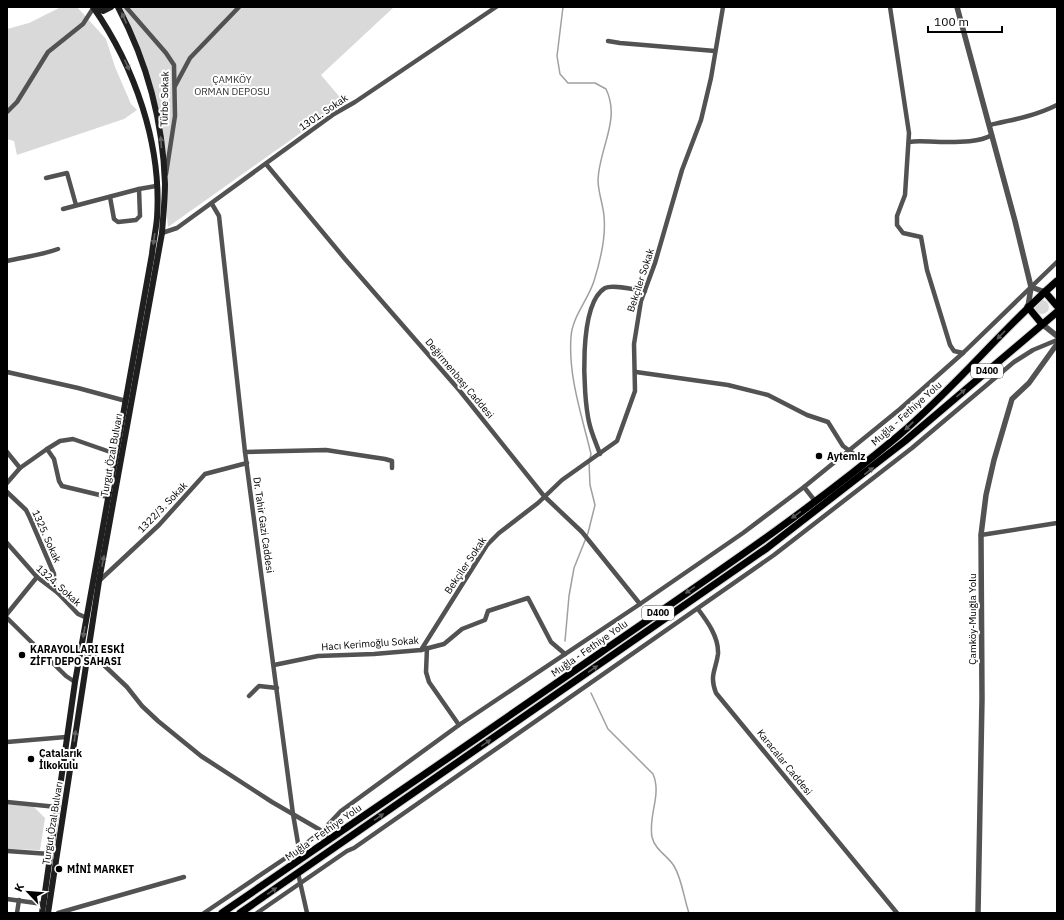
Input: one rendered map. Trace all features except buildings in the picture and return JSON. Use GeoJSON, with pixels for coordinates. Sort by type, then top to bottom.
{"type":"FeatureCollection","features":[{"type":"Feature","properties":{"kind":"highway","name":"Muğla - Fethiye Yolu"},"geometry":{"type":"LineString","coordinates":[[222,913],[674,602],[815,501],[899,435],[940,397],[1028,307],[1057,281]]}},
{"type":"Feature","properties":{"kind":"highway"},"geometry":{"type":"LineString","coordinates":[[1045,292],[1057,306]]}},
{"type":"Feature","properties":{"kind":"highway"},"geometry":{"type":"LineString","coordinates":[[1028,307],[1042,324]]}},
{"type":"Feature","properties":{"kind":"highway","name":"Muğla - Fethiye Yolu"},"geometry":{"type":"LineString","coordinates":[[240,913],[774,543],[900,446],[1057,312]]}},
{"type":"Feature","properties":{"kind":"main road"},"geometry":{"type":"LineString","coordinates":[[94,7],[103,11],[111,7]]}},
{"type":"Feature","properties":{"kind":"main road","name":"Turgut Özal Bulvarı"},"geometry":{"type":"LineString","coordinates":[[42,913],[75,682],[152,254],[157,218],[156,186],[143,103],[127,65],[94,7]]}},
{"type":"Feature","properties":{"kind":"main road","name":"Turgut Özal Bulvarı"},"geometry":{"type":"LineString","coordinates":[[48,913],[99,581],[162,233],[165,185],[160,130],[147,72],[118,7]]}},
{"type":"Feature","properties":{"kind":"street"},"geometry":{"type":"LineString","coordinates":[[7,112],[17,102],[48,52],[83,24],[94,7]]}},
{"type":"Feature","properties":{"kind":"street","name":"Türbe Sokak"},"geometry":{"type":"LineString","coordinates":[[126,7],[166,53],[174,65],[175,116],[165,185]]}},
{"type":"Feature","properties":{"kind":"street"},"geometry":{"type":"LineString","coordinates":[[175,88],[190,58],[239,7]]}},
{"type":"Feature","properties":{"kind":"street","name":"1301. Sokak"},"geometry":{"type":"LineString","coordinates":[[162,233],[177,228],[334,114],[355,102],[496,7]]}},
{"type":"Feature","properties":{"kind":"street","name":"Bekçiler Sokak"},"geometry":{"type":"LineString","coordinates":[[421,650],[487,545],[499,533],[582,464],[600,454],[616,441],[635,391],[636,372],[634,344],[639,308],[655,263],[682,170],[700,120],[723,7]]}},
{"type":"Feature","properties":{"kind":"street"},"geometry":{"type":"LineString","coordinates":[[890,7],[909,133],[905,195],[897,216],[898,225],[903,233],[921,237],[928,270],[950,345],[954,351],[962,353]]}},
{"type":"Feature","properties":{"kind":"street"},"geometry":{"type":"LineString","coordinates":[[957,7],[1015,220],[1031,287],[1028,307]]}},
{"type":"Feature","properties":{"kind":"street"},"geometry":{"type":"LineString","coordinates":[[608,41],[620,44],[715,51]]}},
{"type":"Feature","properties":{"kind":"street"},"geometry":{"type":"LineString","coordinates":[[989,124],[1028,116],[1057,104]]}},
{"type":"Feature","properties":{"kind":"street"},"geometry":{"type":"LineString","coordinates":[[909,142],[916,140],[940,142],[984,139],[992,135]]}},
{"type":"Feature","properties":{"kind":"street","name":"Değirmenbaşı Caddesi"},"geometry":{"type":"LineString","coordinates":[[266,164],[374,295],[460,391],[544,496],[582,532],[640,604]]}},
{"type":"Feature","properties":{"kind":"street"},"geometry":{"type":"LineString","coordinates":[[46,178],[67,173],[76,205]]}},
{"type":"Feature","properties":{"kind":"street"},"geometry":{"type":"LineString","coordinates":[[63,209],[156,186]]}},
{"type":"Feature","properties":{"kind":"street"},"geometry":{"type":"LineString","coordinates":[[110,197],[114,219],[118,222],[136,220],[140,216],[139,189]]}},
{"type":"Feature","properties":{"kind":"street","name":"Dr. Tahir Gazi Caddesi"},"geometry":{"type":"LineString","coordinates":[[212,204],[219,216],[245,452],[293,814],[299,849]]}},
{"type":"Feature","properties":{"kind":"street"},"geometry":{"type":"LineString","coordinates":[[7,261],[33,254],[40,255],[58,248]]}},
{"type":"Feature","properties":{"kind":"street"},"geometry":{"type":"LineString","coordinates":[[204,913],[299,849],[322,831],[342,811],[459,724],[744,533],[804,487],[900,409],[962,353],[1057,262]]}},
{"type":"Feature","properties":{"kind":"street"},"geometry":{"type":"LineString","coordinates":[[600,454],[589,422],[584,378],[585,339],[588,317],[598,295],[605,289],[611,287],[645,291]]}},
{"type":"Feature","properties":{"kind":"street"},"geometry":{"type":"LineString","coordinates":[[1031,287],[1045,292]]}},
{"type":"Feature","properties":{"kind":"street"},"geometry":{"type":"LineString","coordinates":[[1042,324],[1057,336]]}},
{"type":"Feature","properties":{"kind":"street"},"geometry":{"type":"LineString","coordinates":[[257,913],[346,851],[354,848],[776,554],[884,471],[1014,362],[1033,350],[1057,340]]}},
{"type":"Feature","properties":{"kind":"street","name":"Çamköy-Muığla Yolu"},"geometry":{"type":"LineString","coordinates":[[978,913],[982,699],[981,535],[987,488],[1012,399],[1029,383],[1057,344]]}},
{"type":"Feature","properties":{"kind":"street"},"geometry":{"type":"LineString","coordinates":[[7,372],[78,388],[126,401]]}},
{"type":"Feature","properties":{"kind":"street"},"geometry":{"type":"LineString","coordinates":[[636,372],[728,385],[768,395],[807,415],[828,422],[843,446],[865,462]]}},
{"type":"Feature","properties":{"kind":"street"},"geometry":{"type":"LineString","coordinates":[[7,483],[20,468],[60,441],[73,439],[116,454]]}},
{"type":"Feature","properties":{"kind":"street"},"geometry":{"type":"LineString","coordinates":[[47,449],[54,459],[59,481],[62,486],[108,497]]}},
{"type":"Feature","properties":{"kind":"street"},"geometry":{"type":"LineString","coordinates":[[245,452],[326,450],[392,461],[392,468]]}},
{"type":"Feature","properties":{"kind":"street"},"geometry":{"type":"LineString","coordinates":[[7,452],[20,468]]}},
{"type":"Feature","properties":{"kind":"street","name":"1322/3. Sokak"},"geometry":{"type":"LineString","coordinates":[[99,581],[105,578],[130,551],[159,525],[205,474],[247,463]]}},
{"type":"Feature","properties":{"kind":"street"},"geometry":{"type":"LineString","coordinates":[[804,487],[815,501]]}},
{"type":"Feature","properties":{"kind":"street","name":"1325. Sokak"},"geometry":{"type":"LineString","coordinates":[[7,492],[26,510],[30,518],[54,574],[54,585],[58,594]]}},
{"type":"Feature","properties":{"kind":"street"},"geometry":{"type":"LineString","coordinates":[[981,535],[1057,523]]}},
{"type":"Feature","properties":{"kind":"street","name":"1324. Sokak"},"geometry":{"type":"LineString","coordinates":[[7,543],[37,577],[58,594],[78,614],[87,618]]}},
{"type":"Feature","properties":{"kind":"street"},"geometry":{"type":"LineString","coordinates":[[774,543],[776,554]]}},
{"type":"Feature","properties":{"kind":"street"},"geometry":{"type":"LineString","coordinates":[[733,572],[742,578]]}},
{"type":"Feature","properties":{"kind":"street"},"geometry":{"type":"LineString","coordinates":[[7,614],[37,577]]}},
{"type":"Feature","properties":{"kind":"street","name":"Hacı Kerimoğlu Sokak"},"geometry":{"type":"LineString","coordinates":[[274,665],[318,656],[374,654],[421,650],[444,644],[462,629],[484,620],[488,611],[528,598],[551,642],[565,654]]}},
{"type":"Feature","properties":{"kind":"street","name":"Karacalar Caddesi"},"geometry":{"type":"LineString","coordinates":[[698,609],[715,636],[718,648],[712,674],[712,683],[716,693],[897,913]]}},
{"type":"Feature","properties":{"kind":"street"},"geometry":{"type":"LineString","coordinates":[[7,618],[66,676],[75,682]]}},
{"type":"Feature","properties":{"kind":"street"},"geometry":{"type":"LineString","coordinates":[[426,648],[426,672],[429,682],[459,724]]}},
{"type":"Feature","properties":{"kind":"street"},"geometry":{"type":"LineString","coordinates":[[88,651],[127,687],[153,716],[201,756],[322,831],[329,839]]}},
{"type":"Feature","properties":{"kind":"street"},"geometry":{"type":"LineString","coordinates":[[607,659],[614,667]]}},
{"type":"Feature","properties":{"kind":"street"},"geometry":{"type":"LineString","coordinates":[[249,696],[258,686],[277,688]]}},
{"type":"Feature","properties":{"kind":"street"},"geometry":{"type":"LineString","coordinates":[[7,742],[66,737]]}},
{"type":"Feature","properties":{"kind":"street"},"geometry":{"type":"LineString","coordinates":[[7,802],[57,807]]}},
{"type":"Feature","properties":{"kind":"street"},"geometry":{"type":"LineString","coordinates":[[7,851],[50,854]]}},
{"type":"Feature","properties":{"kind":"street"},"geometry":{"type":"LineString","coordinates":[[298,873],[307,913]]}},
{"type":"Feature","properties":{"kind":"street"},"geometry":{"type":"LineString","coordinates":[[58,913],[184,877]]}},
{"type":"Feature","properties":{"kind":"street"},"geometry":{"type":"LineString","coordinates":[[7,899],[43,904]]}},
{"type":"Feature","properties":{"kind":"street"},"geometry":{"type":"LineString","coordinates":[[17,913],[18,900]]}},
{"type":"Feature","properties":{"kind":"green space"},"geometry":{"type":"Polygon","coordinates":[[[61,7],[77,7],[106,39],[115,67],[131,104],[137,110],[124,119],[17,155],[14,141],[7,139],[7,29],[29,23],[61,7]]]}},
{"type":"Feature","properties":{"kind":"green space","name":"ÇAMKÖY ORMAN DEPOSU"},"geometry":{"type":"Polygon","coordinates":[[[117,7],[394,7],[321,75],[344,102],[168,227],[154,90],[117,7]]]}},
{"type":"Feature","properties":{"kind":"green space"},"geometry":{"type":"Polygon","coordinates":[[[1042,300],[1047,302],[1049,307],[1047,312],[1042,314],[1037,312],[1035,307],[1037,302],[1042,300]]]}},
{"type":"Feature","properties":{"kind":"green space"},"geometry":{"type":"Polygon","coordinates":[[[7,804],[33,806],[45,818],[40,850],[7,849],[7,804]]]}},
{"type":"Feature","properties":{"kind":"waterway"},"geometry":{"type":"LineString","coordinates":[[563,7],[557,56],[560,74],[568,83],[595,83],[606,89],[610,100],[611,112],[608,134],[599,168],[598,180],[604,216],[602,249],[594,281],[574,322],[571,337],[574,381],[591,454],[590,458]]}},
{"type":"Feature","properties":{"kind":"waterway"},"geometry":{"type":"LineString","coordinates":[[565,641],[569,596],[574,568],[588,533],[595,505],[590,485],[589,462]]}},
{"type":"Feature","properties":{"kind":"waterway"},"geometry":{"type":"LineString","coordinates":[[591,693],[608,729],[653,774],[656,797],[651,829],[652,837],[656,846],[677,871],[689,913]]}},
{"type":"Feature","properties":{"kind":"place","name":"Aytemiz"},"geometry":{"type":"Point","coordinates":[819,456]}},
{"type":"Feature","properties":{"kind":"place","name":"KARAYOLLARI ESKİ ZİFT DEPO SAHASI"},"geometry":{"type":"Point","coordinates":[22,655]}},
{"type":"Feature","properties":{"kind":"place","name":"Çatalarık İlkokulu"},"geometry":{"type":"Point","coordinates":[31,759]}},
{"type":"Feature","properties":{"kind":"place","name":"MİNİ MARKET"},"geometry":{"type":"Point","coordinates":[59,869]}}]}
